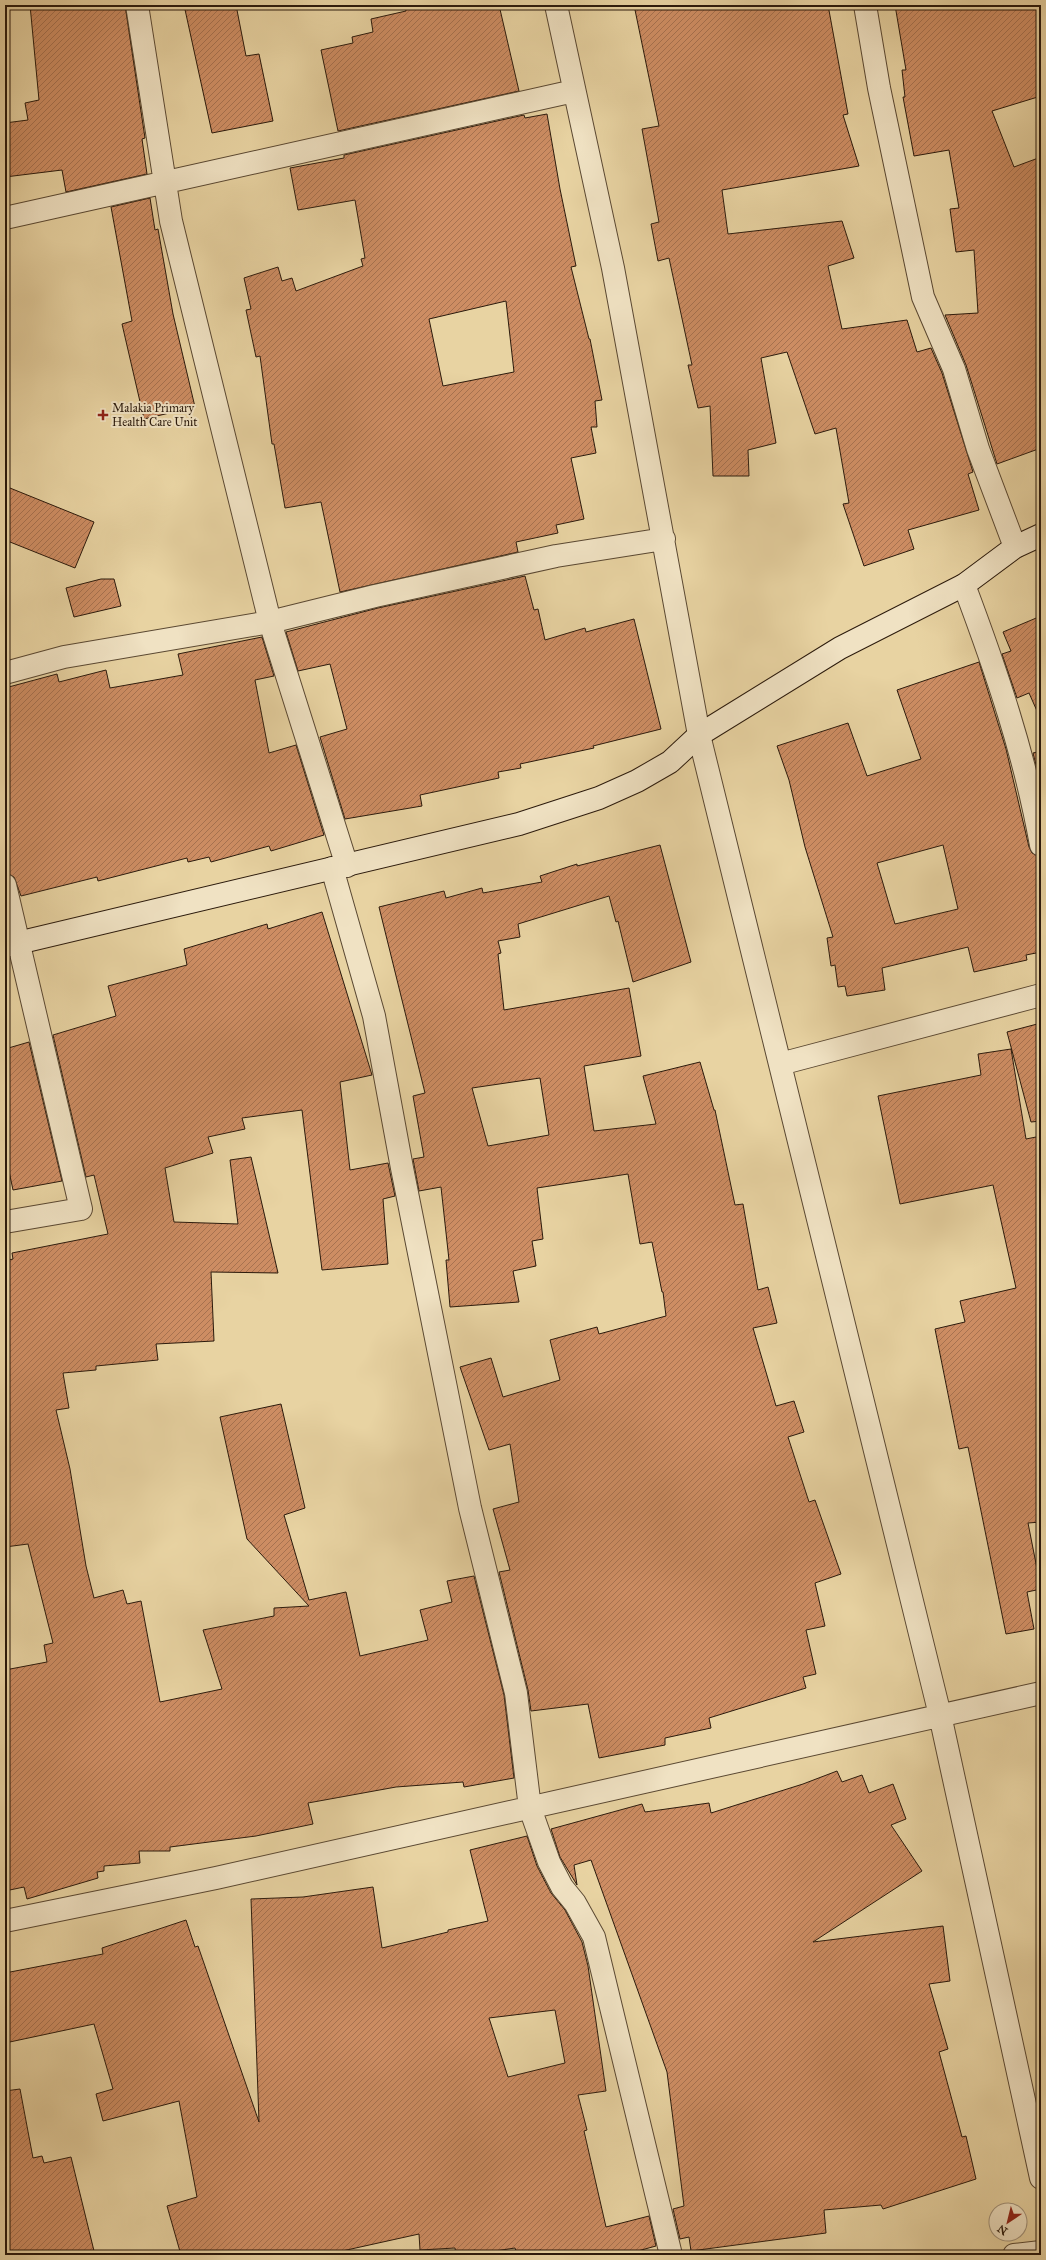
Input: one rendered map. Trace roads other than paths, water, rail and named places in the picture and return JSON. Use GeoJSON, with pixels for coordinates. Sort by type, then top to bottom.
{"type":"FeatureCollection","features":[{"type":"Feature","properties":{"kind":"street"},"geometry":{"type":"LineString","coordinates":[[137,5],[171,221],[270,622],[340,867],[374,1016],[402,1168],[470,1508],[516,1694],[530,1808],[549,1862],[562,1886],[575,1903],[594,1938],[671,2255]]}},
{"type":"Feature","properties":{"kind":"street"},"geometry":{"type":"LineString","coordinates":[[556,5],[613,268],[699,735],[940,1716],[1041,2178]]}},
{"type":"Feature","properties":{"kind":"street"},"geometry":{"type":"LineString","coordinates":[[865,5],[879,88],[923,297],[954,369],[978,449],[1015,547]]}},
{"type":"Feature","properties":{"kind":"street"},"geometry":{"type":"LineString","coordinates":[[5,218],[574,91]]}},
{"type":"Feature","properties":{"kind":"street"},"geometry":{"type":"LineString","coordinates":[[12,945],[519,824],[599,798],[637,781],[670,762],[699,735],[840,648],[964,585],[1015,547],[1041,535]]}},
{"type":"Feature","properties":{"kind":"street"},"geometry":{"type":"LineString","coordinates":[[5,673],[64,657],[270,622],[375,596],[556,556],[664,539]]}},
{"type":"Feature","properties":{"kind":"street"},"geometry":{"type":"LineString","coordinates":[[964,585],[992,659],[1019,744],[1041,845]]}},
{"type":"Feature","properties":{"kind":"street"},"geometry":{"type":"LineString","coordinates":[[5,885],[12,945],[80,1209],[5,1222]]}},
{"type":"Feature","properties":{"kind":"street"},"geometry":{"type":"LineString","coordinates":[[780,1064],[1041,995]]}},
{"type":"Feature","properties":{"kind":"street"},"geometry":{"type":"LineString","coordinates":[[5,1921],[216,1878],[1041,1693]]}},
{"type":"Feature","properties":{"kind":"street"},"geometry":{"type":"LineString","coordinates":[[1014,2255],[1041,2252]]}},
{"type":"Feature","properties":{"kind":"place","name":"Malakia Primary Health Care Unit"},"geometry":{"type":"Point","coordinates":[103,415]}}]}
